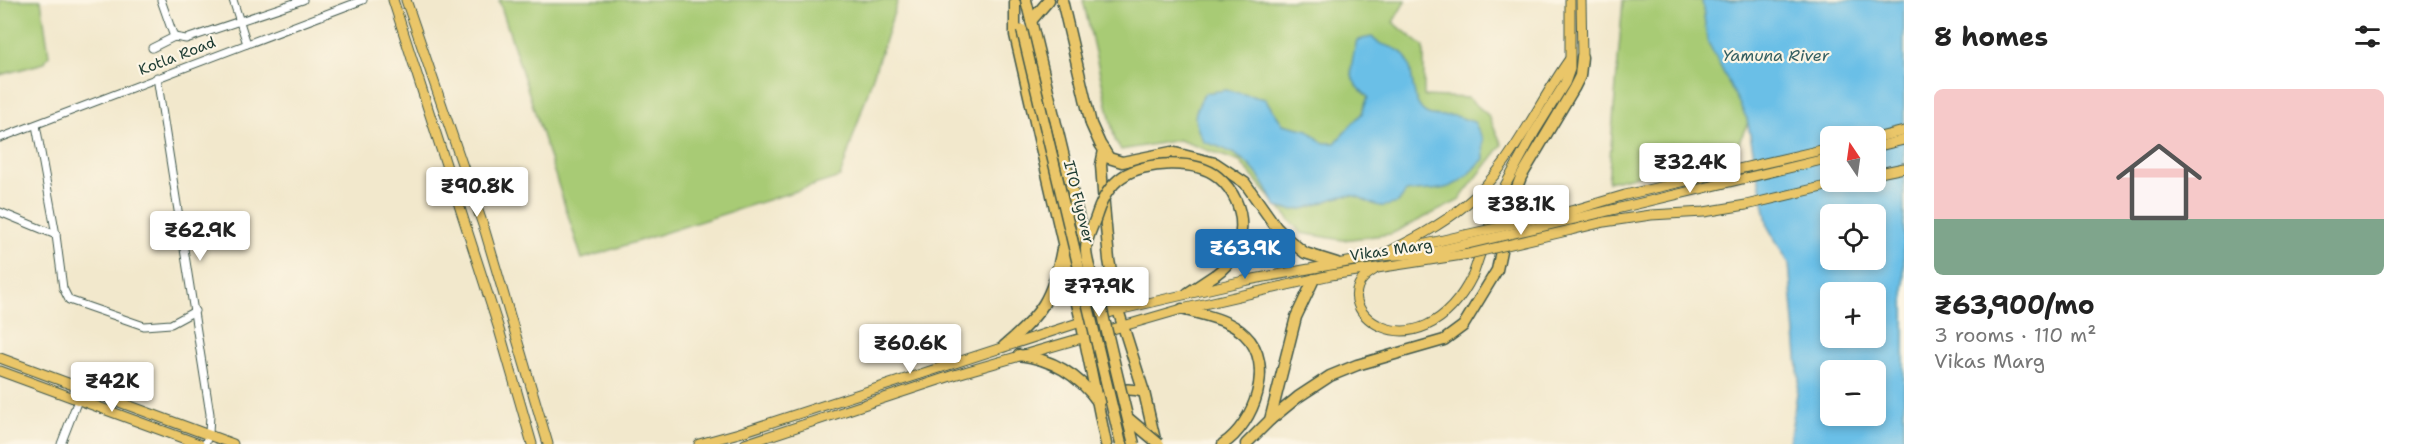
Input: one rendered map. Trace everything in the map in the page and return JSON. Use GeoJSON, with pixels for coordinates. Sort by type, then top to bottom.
{"type":"FeatureCollection","features":[{"type":"Feature","properties":{"kind":"highway"},"geometry":{"type":"LineString","coordinates":[[1026,0],[1029,26]]}},
{"type":"Feature","properties":{"kind":"highway"},"geometry":{"type":"LineString","coordinates":[[1029,26],[1049,0]]}},
{"type":"Feature","properties":{"kind":"highway"},"geometry":{"type":"LineString","coordinates":[[1062,0],[1091,124],[1109,158],[1122,162],[1171,152],[1215,163],[1245,183],[1276,227],[1290,241],[1305,253],[1337,263]]}},
{"type":"Feature","properties":{"kind":"highway"},"geometry":{"type":"LineString","coordinates":[[1014,1],[1015,35],[1081,321],[1106,444]]}},
{"type":"Feature","properties":{"kind":"highway","name":"ITO Flyover"},"geometry":{"type":"LineString","coordinates":[[1014,1],[1029,26],[1134,444]]}},
{"type":"Feature","properties":{"kind":"highway","name":"ITO Flyover"},"geometry":{"type":"LineString","coordinates":[[1029,26],[1121,444]]}},
{"type":"Feature","properties":{"kind":"highway"},"geometry":{"type":"LineString","coordinates":[[1246,444],[1298,397],[1330,376],[1358,365],[1444,340],[1463,326],[1497,270],[1513,195],[1542,121],[1580,76],[1582,57]]}},
{"type":"Feature","properties":{"kind":"highway"},"geometry":{"type":"LineString","coordinates":[[1104,150],[1101,165],[1104,205],[1109,260],[1118,310],[1144,392],[1157,444]]}},
{"type":"Feature","properties":{"kind":"highway"},"geometry":{"type":"LineString","coordinates":[[1086,248],[1103,198],[1121,177],[1148,166],[1163,164],[1188,165],[1219,178],[1232,194],[1240,215],[1242,228],[1238,248],[1230,261],[1215,275],[1188,293]]}},
{"type":"Feature","properties":{"kind":"highway"},"geometry":{"type":"LineString","coordinates":[[1004,346],[1041,310],[1056,280],[1063,244]]}},
{"type":"Feature","properties":{"kind":"highway"},"geometry":{"type":"LineString","coordinates":[[1270,420],[1296,317],[1314,279]]}},
{"type":"Feature","properties":{"kind":"highway"},"geometry":{"type":"LineString","coordinates":[[1182,309],[1230,324],[1254,345],[1259,369],[1256,397],[1246,420],[1223,444]]}},
{"type":"Feature","properties":{"kind":"highway"},"geometry":{"type":"LineString","coordinates":[[1018,355],[1042,358],[1065,369],[1084,384],[1098,402]]}},
{"type":"Feature","properties":{"kind":"highway"},"geometry":{"type":"LineString","coordinates":[[1098,402],[1115,391],[1132,388],[1144,392]]}},
{"type":"Feature","properties":{"kind":"highway"},"geometry":{"type":"LineString","coordinates":[[1127,418],[1157,444]]}},
{"type":"Feature","properties":{"kind":"main road"},"geometry":{"type":"LineString","coordinates":[[393,0],[498,326],[532,444]]}},
{"type":"Feature","properties":{"kind":"main road"},"geometry":{"type":"LineString","coordinates":[[406,0],[484,231],[548,443]]}},
{"type":"Feature","properties":{"kind":"main road"},"geometry":{"type":"LineString","coordinates":[[1379,267],[1365,275],[1357,285],[1360,306],[1370,321],[1387,330],[1403,331],[1429,325],[1443,315],[1470,281],[1500,195],[1542,121],[1570,58],[1570,0]]}},
{"type":"Feature","properties":{"kind":"main road"},"geometry":{"type":"LineString","coordinates":[[1581,0],[1582,57]]}},
{"type":"Feature","properties":{"kind":"main road"},"geometry":{"type":"LineString","coordinates":[[1569,30],[1583,30]]}},
{"type":"Feature","properties":{"kind":"main road"},"geometry":{"type":"LineString","coordinates":[[1381,256],[1419,237],[1465,206],[1542,121]]}},
{"type":"Feature","properties":{"kind":"main road"},"geometry":{"type":"LineString","coordinates":[[1886,135],[1904,131]]}},
{"type":"Feature","properties":{"kind":"main road"},"geometry":{"type":"LineString","coordinates":[[1886,144],[1904,140]]}},
{"type":"Feature","properties":{"kind":"main road","name":"Vikas Marg"},"geometry":{"type":"LineString","coordinates":[[699,444],[740,433],[1118,310],[1188,293],[1337,263],[1381,256],[1429,253],[1629,205],[1820,151]]}},
{"type":"Feature","properties":{"kind":"main road","name":"Vikas Marg"},"geometry":{"type":"LineString","coordinates":[[746,444],[1018,355],[1182,309],[1314,279],[1379,267],[1467,244],[1625,195],[1820,160]]}},
{"type":"Feature","properties":{"kind":"main road"},"geometry":{"type":"LineString","coordinates":[[1886,172],[1904,168]]}},
{"type":"Feature","properties":{"kind":"main road","name":"Vikas Marg"},"geometry":{"type":"LineString","coordinates":[[1467,244],[1652,215],[1704,212],[1746,205],[1820,187]]}},
{"type":"Feature","properties":{"kind":"main road"},"geometry":{"type":"LineString","coordinates":[[0,358],[233,444]]}},
{"type":"Feature","properties":{"kind":"main road"},"geometry":{"type":"LineString","coordinates":[[0,371],[199,444]]}},
{"type":"Feature","properties":{"kind":"street"},"geometry":{"type":"LineString","coordinates":[[161,0],[174,37]]}},
{"type":"Feature","properties":{"kind":"street"},"geometry":{"type":"LineString","coordinates":[[233,0],[247,44]]}},
{"type":"Feature","properties":{"kind":"street"},"geometry":{"type":"LineString","coordinates":[[152,48],[174,37],[186,39],[240,19],[303,0]]}},
{"type":"Feature","properties":{"kind":"street","name":"Kotla Road"},"geometry":{"type":"LineString","coordinates":[[0,138],[363,0]]}},
{"type":"Feature","properties":{"kind":"street"},"geometry":{"type":"LineString","coordinates":[[157,77],[210,414],[209,434],[205,444]]}},
{"type":"Feature","properties":{"kind":"street"},"geometry":{"type":"LineString","coordinates":[[36,125],[66,297],[72,303],[144,326],[171,324],[195,311]]}},
{"type":"Feature","properties":{"kind":"street"},"geometry":{"type":"LineString","coordinates":[[0,212],[56,236]]}},
{"type":"Feature","properties":{"kind":"street"},"geometry":{"type":"LineString","coordinates":[[61,444],[78,400]]}},
{"type":"Feature","properties":{"kind":"green space"},"geometry":{"type":"Polygon","coordinates":[[[0,0],[41,0],[49,55],[44,63],[0,75],[0,0]]]}},
{"type":"Feature","properties":{"kind":"green space"},"geometry":{"type":"Polygon","coordinates":[[[499,0],[898,0],[840,177],[582,259],[499,0]]]}},
{"type":"Feature","properties":{"kind":"green space"},"geometry":{"type":"Polygon","coordinates":[[[1083,0],[1406,0],[1393,22],[1424,47],[1424,96],[1468,98],[1489,116],[1502,145],[1458,201],[1391,234],[1343,240],[1301,233],[1240,162],[1179,140],[1121,150],[1115,140],[1083,0]]]}},
{"type":"Feature","properties":{"kind":"green space"},"geometry":{"type":"Polygon","coordinates":[[[1623,0],[1804,0],[1734,153],[1608,182],[1623,0]]]}},
{"type":"Feature","properties":{"kind":"water","name":"Yamuna River"},"geometry":{"type":"Polygon","coordinates":[[[1702,0],[1904,0],[1904,444],[1789,444],[1799,380],[1789,264],[1768,227],[1747,119],[1707,40],[1702,0]]]}},
{"type":"Feature","properties":{"kind":"water"},"geometry":{"type":"Polygon","coordinates":[[[1372,37],[1404,55],[1408,62],[1415,96],[1422,110],[1432,115],[1456,116],[1474,122],[1483,139],[1484,159],[1456,184],[1441,189],[1406,192],[1398,203],[1387,206],[1375,205],[1350,195],[1303,209],[1286,209],[1276,207],[1263,183],[1249,165],[1230,152],[1204,142],[1197,128],[1195,117],[1198,106],[1205,93],[1226,90],[1265,99],[1283,124],[1308,130],[1323,143],[1335,143],[1362,113],[1368,97],[1355,83],[1351,71],[1357,40],[1372,37]]]}}]}
